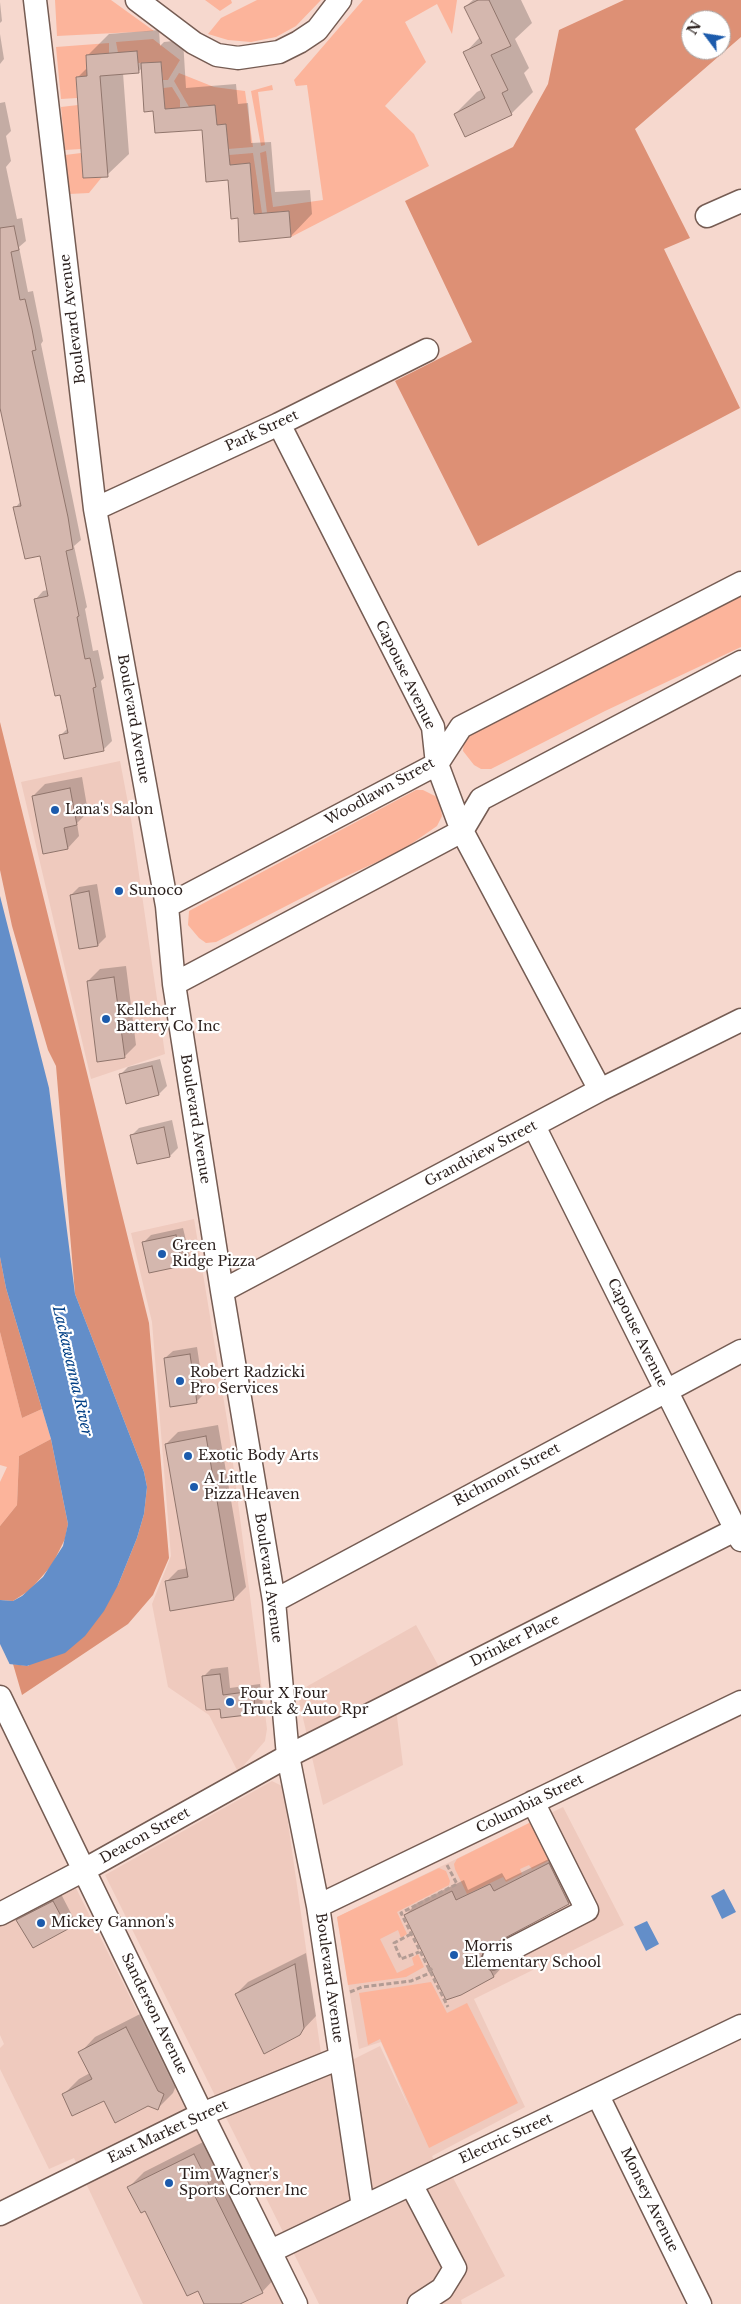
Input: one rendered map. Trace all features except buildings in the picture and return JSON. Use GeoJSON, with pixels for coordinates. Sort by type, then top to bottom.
{"type":"FeatureCollection","features":[{"type":"Feature","properties":{"kind":"street","name":"Boulevard Avenue"},"geometry":{"type":"LineString","coordinates":[[35,0],[95,509],[167,906],[174,984],[222,1291],[274,1601],[288,1756],[318,1906],[363,2207]]}},
{"type":"Feature","properties":{"kind":"street"},"geometry":{"type":"LineString","coordinates":[[137,0],[194,43],[218,55],[238,58],[278,52],[299,42],[317,30],[340,0]]}},
{"type":"Feature","properties":{"kind":"street"},"geometry":{"type":"LineString","coordinates":[[707,216],[741,201]]}},
{"type":"Feature","properties":{"kind":"street","name":"Park Street"},"geometry":{"type":"LineString","coordinates":[[95,509],[279,424],[427,350]]}},
{"type":"Feature","properties":{"kind":"street","name":"Capouse Avenue"},"geometry":{"type":"LineString","coordinates":[[279,424],[433,727],[437,764],[462,831],[600,1090]]}},
{"type":"Feature","properties":{"kind":"street","name":"Woodlawn Street"},"geometry":{"type":"LineString","coordinates":[[167,906],[437,764],[461,728],[741,583]]}},
{"type":"Feature","properties":{"kind":"street"},"geometry":{"type":"LineString","coordinates":[[174,984],[462,831],[480,799],[741,662]]}},
{"type":"Feature","properties":{"kind":"street","name":"Grandview Street"},"geometry":{"type":"LineString","coordinates":[[222,1291],[600,1090],[741,1020]]}},
{"type":"Feature","properties":{"kind":"street","name":"Capouse Avenue"},"geometry":{"type":"LineString","coordinates":[[534,1126],[665,1390],[739,1532]]}},
{"type":"Feature","properties":{"kind":"street","name":"Richmont Street"},"geometry":{"type":"LineString","coordinates":[[274,1601],[741,1351]]}},
{"type":"Feature","properties":{"kind":"street","name":"Drinker Place"},"geometry":{"type":"LineString","coordinates":[[288,1756],[739,1532]]}},
{"type":"Feature","properties":{"kind":"street","name":"Sanderson Avenue"},"geometry":{"type":"LineString","coordinates":[[0,1697],[296,2304]]}},
{"type":"Feature","properties":{"kind":"street","name":"Columbia Street"},"geometry":{"type":"LineString","coordinates":[[318,1906],[741,1702]]}},
{"type":"Feature","properties":{"kind":"street","name":"Deacon Street"},"geometry":{"type":"LineString","coordinates":[[0,1914],[84,1870],[288,1756]]}},
{"type":"Feature","properties":{"kind":"street"},"geometry":{"type":"LineString","coordinates":[[494,1958],[587,1910],[533,1802]]}},
{"type":"Feature","properties":{"kind":"street","name":"Electric Street"},"geometry":{"type":"LineString","coordinates":[[271,2251],[741,2026]]}},
{"type":"Feature","properties":{"kind":"street","name":"East Market Street"},"geometry":{"type":"LineString","coordinates":[[0,2214],[202,2114],[340,2058]]}},
{"type":"Feature","properties":{"kind":"street","name":"Monsey Avenue"},"geometry":{"type":"LineString","coordinates":[[598,2096],[700,2304]]}},
{"type":"Feature","properties":{"kind":"street"},"geometry":{"type":"LineString","coordinates":[[411,2184],[455,2268],[442,2289],[419,2304]]}},
{"type":"Feature","properties":{"kind":"path"},"geometry":{"type":"LineString","coordinates":[[444,1860],[457,1884],[401,1913],[448,2007]]}},
{"type":"Feature","properties":{"kind":"path"},"geometry":{"type":"LineString","coordinates":[[411,1934],[394,1943],[401,1959],[419,1952]]}},
{"type":"Feature","properties":{"kind":"path"},"geometry":{"type":"LineString","coordinates":[[348,1993],[362,1987],[411,1981],[434,1968]]}},
{"type":"Feature","properties":{"kind":"shaded area"},"geometry":{"type":"Polygon","coordinates":[[[55,0],[111,0],[154,31],[57,36],[55,0]]]}},
{"type":"Feature","properties":{"kind":"shaded area"},"geometry":{"type":"Polygon","coordinates":[[[205,0],[231,0],[232,3],[220,11],[205,0]]]}},
{"type":"Feature","properties":{"kind":"shaded area"},"geometry":{"type":"Polygon","coordinates":[[[257,0],[321,0],[296,26],[276,37],[251,42],[228,40],[208,34],[221,18],[257,0]]]}},
{"type":"Feature","properties":{"kind":"shaded area"},"geometry":{"type":"Polygon","coordinates":[[[363,0],[457,0],[452,34],[437,4],[405,22],[426,62],[385,106],[414,134],[429,166],[291,237],[289,211],[267,213],[260,153],[266,151],[273,207],[323,200],[307,85],[296,86],[294,80],[363,0]]]}},
{"type":"Feature","properties":{"kind":"shaded area"},"geometry":{"type":"Polygon","coordinates":[[[624,0],[741,0],[741,37],[731,46],[731,10],[681,10],[681,60],[714,60],[635,129],[690,238],[664,249],[740,408],[478,546],[395,381],[472,342],[405,201],[513,147],[548,84],[559,30],[624,0]]]}},
{"type":"Feature","properties":{"kind":"shaded area"},"geometry":{"type":"Polygon","coordinates":[[[153,39],[180,60],[168,80],[163,80],[161,62],[138,63],[137,52],[118,53],[116,42],[153,39]]]}},
{"type":"Feature","properties":{"kind":"shaded area"},"geometry":{"type":"Polygon","coordinates":[[[109,43],[109,54],[86,56],[87,76],[76,77],[77,98],[61,99],[56,47],[109,43]]]}},
{"type":"Feature","properties":{"kind":"shaded area"},"geometry":{"type":"Polygon","coordinates":[[[179,73],[214,87],[245,91],[253,147],[228,149],[226,125],[217,125],[189,107],[174,81],[179,73]]]}},
{"type":"Feature","properties":{"kind":"shaded area"},"geometry":{"type":"Polygon","coordinates":[[[272,85],[273,90],[258,92],[265,145],[261,146],[251,91],[272,85]]]}},
{"type":"Feature","properties":{"kind":"shaded area"},"geometry":{"type":"Polygon","coordinates":[[[172,87],[180,100],[180,108],[165,109],[163,88],[172,87]]]}},
{"type":"Feature","properties":{"kind":"shaded area"},"geometry":{"type":"Polygon","coordinates":[[[78,105],[81,149],[65,150],[61,107],[78,105]]]}},
{"type":"Feature","properties":{"kind":"shaded area"},"geometry":{"type":"Polygon","coordinates":[[[81,153],[83,178],[102,177],[89,193],[69,194],[65,155],[81,153]]]}},
{"type":"Feature","properties":{"kind":"shaded area"},"geometry":{"type":"Polygon","coordinates":[[[253,153],[262,213],[254,214],[250,163],[230,165],[229,155],[253,153]]]}},
{"type":"Feature","properties":{"kind":"shaded area"},"geometry":{"type":"Polygon","coordinates":[[[741,591],[741,647],[605,711],[491,769],[481,769],[474,765],[463,751],[464,738],[741,591]]]}},
{"type":"Feature","properties":{"kind":"shaded area"},"geometry":{"type":"Polygon","coordinates":[[[0,722],[149,1323],[169,1558],[153,1595],[128,1624],[22,1695],[13,1664],[28,1666],[118,1585],[137,1538],[144,1514],[147,1487],[144,1472],[75,1294],[56,1066],[48,1050],[12,926],[0,870],[0,722]]]}},
{"type":"Feature","properties":{"kind":"shaded area"},"geometry":{"type":"Polygon","coordinates":[[[120,761],[131,819],[165,1054],[91,1079],[21,782],[120,761]]]}},
{"type":"Feature","properties":{"kind":"shaded area"},"geometry":{"type":"Polygon","coordinates":[[[416,790],[423,790],[439,798],[442,816],[437,826],[401,851],[329,884],[216,942],[206,943],[188,925],[189,911],[416,790]]]}},
{"type":"Feature","properties":{"kind":"shaded area"},"geometry":{"type":"Polygon","coordinates":[[[194,1219],[229,1432],[267,1729],[265,1741],[238,1772],[209,1715],[168,1687],[152,1604],[171,1556],[152,1322],[131,1233],[194,1219]]]}},
{"type":"Feature","properties":{"kind":"shaded area"},"geometry":{"type":"Polygon","coordinates":[[[0,1257],[6,1288],[42,1409],[22,1418],[0,1332],[0,1257]]]}},
{"type":"Feature","properties":{"kind":"shaded area"},"geometry":{"type":"Polygon","coordinates":[[[0,1332],[22,1418],[42,1409],[51,1439],[19,1456],[17,1505],[0,1526],[0,1482],[7,1467],[0,1465],[0,1332]]]}},
{"type":"Feature","properties":{"kind":"shaded area"},"geometry":{"type":"Polygon","coordinates":[[[51,1439],[68,1524],[65,1539],[52,1565],[30,1590],[13,1601],[0,1600],[0,1526],[17,1505],[19,1456],[51,1439]]]}},
{"type":"Feature","properties":{"kind":"shaded area"},"geometry":{"type":"Polygon","coordinates":[[[416,1625],[449,1685],[396,1709],[403,1765],[323,1805],[297,1692],[416,1625]]]}},
{"type":"Feature","properties":{"kind":"shaded area"},"geometry":{"type":"Polygon","coordinates":[[[272,1781],[282,1786],[284,1795],[324,2074],[380,2046],[412,2114],[381,2042],[359,2049],[337,1917],[563,1807],[624,1925],[474,1999],[525,2107],[432,2156],[442,2178],[451,2174],[505,2276],[461,2300],[462,2304],[319,2304],[105,1875],[272,1781]]]}},
{"type":"Feature","properties":{"kind":"shaded area"},"geometry":{"type":"Polygon","coordinates":[[[537,1819],[556,1857],[532,1869],[529,1865],[520,1869],[522,1874],[506,1882],[503,1877],[467,1894],[455,1869],[454,1864],[457,1859],[537,1819]]]}},
{"type":"Feature","properties":{"kind":"shaded area"},"geometry":{"type":"Polygon","coordinates":[[[439,1868],[446,1871],[450,1881],[449,1885],[397,1912],[407,1934],[401,1938],[398,1930],[380,1939],[397,1973],[414,1965],[412,1958],[418,1954],[424,1967],[406,1977],[348,1985],[337,1917],[439,1868]]]}},
{"type":"Feature","properties":{"kind":"shaded area"},"geometry":{"type":"Polygon","coordinates":[[[75,1886],[282,2304],[143,2304],[74,2158],[49,2169],[0,2069],[0,2048],[4,2044],[0,2035],[0,1926],[75,1886]]]}},
{"type":"Feature","properties":{"kind":"shaded area"},"geometry":{"type":"Polygon","coordinates":[[[431,1982],[447,2013],[467,2003],[518,2103],[429,2148],[380,2039],[368,2045],[359,1993],[431,1982]]]}},
{"type":"Feature","properties":{"kind":"water","name":"Lackawanna River"},"geometry":{"type":"Polygon","coordinates":[[[0,896],[49,1088],[75,1294],[144,1472],[147,1487],[144,1514],[137,1538],[118,1585],[104,1611],[85,1636],[65,1653],[27,1666],[0,1663],[0,1600],[13,1601],[22,1596],[43,1577],[63,1546],[68,1524],[51,1439],[6,1288],[0,1257],[0,896]]]}},
{"type":"Feature","properties":{"kind":"water"},"geometry":{"type":"Polygon","coordinates":[[[724,1889],[736,1912],[722,1919],[711,1896],[724,1889]]]}},
{"type":"Feature","properties":{"kind":"water"},"geometry":{"type":"Polygon","coordinates":[[[647,1921],[659,1944],[646,1951],[634,1927],[647,1921]]]}},
{"type":"Feature","properties":{"kind":"pier"},"geometry":{"type":"Polygon","coordinates":[[[0,1644],[11,1667],[0,1666],[0,1644]]]}},
{"type":"Feature","properties":{"kind":"place","name":"Lana's Salon"},"geometry":{"type":"Point","coordinates":[55,810]}},
{"type":"Feature","properties":{"kind":"place","name":"Sunoco"},"geometry":{"type":"Point","coordinates":[119,891]}},
{"type":"Feature","properties":{"kind":"place","name":"Kelleher Battery Co Inc"},"geometry":{"type":"Point","coordinates":[106,1019]}},
{"type":"Feature","properties":{"kind":"place","name":"Green Ridge Pizza"},"geometry":{"type":"Point","coordinates":[162,1254]}},
{"type":"Feature","properties":{"kind":"place","name":"Robert Radzicki Pro Services"},"geometry":{"type":"Point","coordinates":[180,1381]}},
{"type":"Feature","properties":{"kind":"place","name":"Exotic Body Arts"},"geometry":{"type":"Point","coordinates":[188,1456]}},
{"type":"Feature","properties":{"kind":"place","name":"A Little Pizza Heaven"},"geometry":{"type":"Point","coordinates":[194,1487]}},
{"type":"Feature","properties":{"kind":"place","name":"Four X Four Truck & Auto Rpr"},"geometry":{"type":"Point","coordinates":[230,1702]}},
{"type":"Feature","properties":{"kind":"place","name":"Mickey Gannon's"},"geometry":{"type":"Point","coordinates":[41,1923]}},
{"type":"Feature","properties":{"kind":"place","name":"Morris Elementary School"},"geometry":{"type":"Point","coordinates":[454,1955]}},
{"type":"Feature","properties":{"kind":"place","name":"Tim Wagner's Sports Corner Inc"},"geometry":{"type":"Point","coordinates":[169,2183]}}]}
